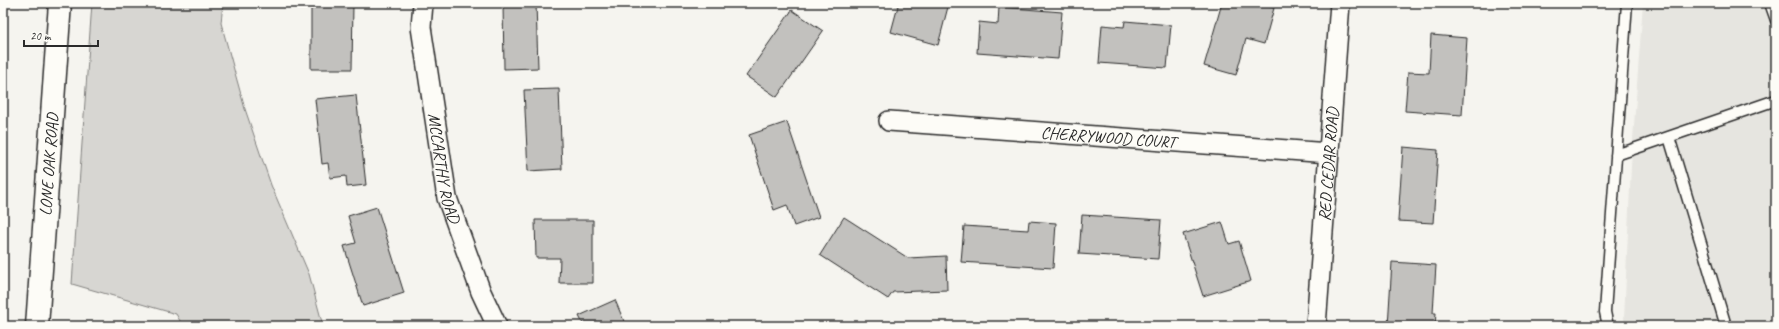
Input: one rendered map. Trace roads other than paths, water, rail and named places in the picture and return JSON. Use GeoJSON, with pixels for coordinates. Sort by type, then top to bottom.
{"type":"FeatureCollection","features":[{"type":"Feature","properties":{"kind":"main road","name":"LONE OAK ROAD"},"geometry":{"type":"LineString","coordinates":[[37,326],[60,3]]}},
{"type":"Feature","properties":{"kind":"street","name":"MCCARTHY ROAD"},"geometry":{"type":"LineString","coordinates":[[423,3],[421,27],[447,198],[481,292],[497,326]]}},
{"type":"Feature","properties":{"kind":"street","name":"RED CEDAR ROAD"},"geometry":{"type":"LineString","coordinates":[[1316,326],[1340,3]]}},
{"type":"Feature","properties":{"kind":"street","name":"CHERRYWOOD COURT"},"geometry":{"type":"LineString","coordinates":[[889,121],[1329,153]]}},
{"type":"Feature","properties":{"kind":"lane"},"geometry":{"type":"LineString","coordinates":[[1608,326],[1605,312],[1627,3]]}},
{"type":"Feature","properties":{"kind":"lane"},"geometry":{"type":"LineString","coordinates":[[1770,3],[1776,20]]}},
{"type":"Feature","properties":{"kind":"lane"},"geometry":{"type":"LineString","coordinates":[[1616,155],[1776,100]]}},
{"type":"Feature","properties":{"kind":"lane"},"geometry":{"type":"LineString","coordinates":[[1669,137],[1726,326]]}}]}
